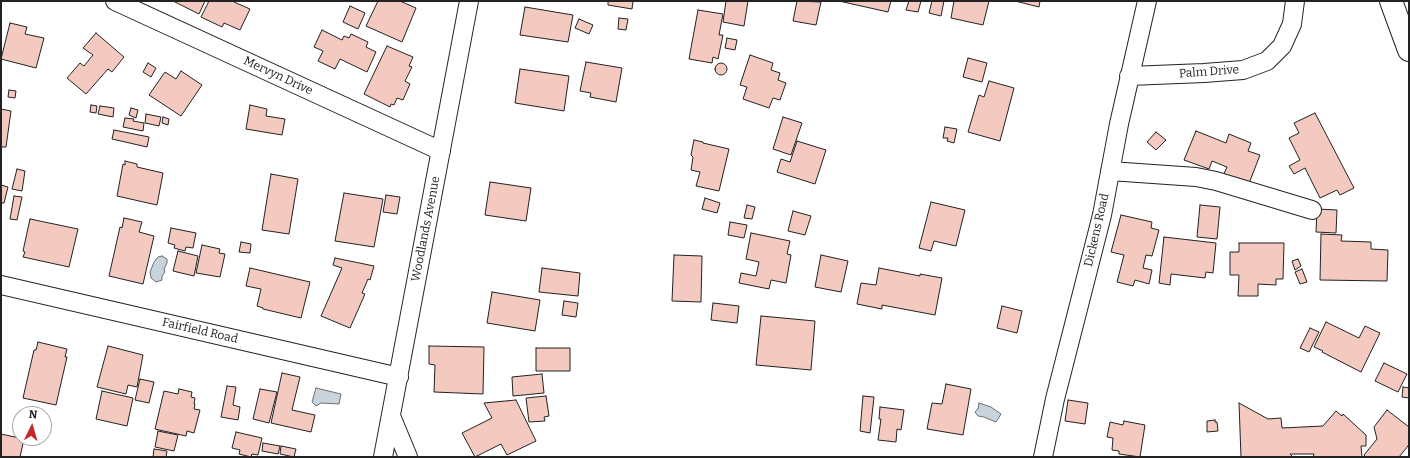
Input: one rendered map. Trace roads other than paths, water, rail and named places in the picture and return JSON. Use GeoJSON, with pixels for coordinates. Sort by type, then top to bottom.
{"type":"FeatureCollection","features":[{"type":"Feature","properties":{"kind":"highway"},"geometry":{"type":"LineString","coordinates":[[1391,1],[1409,50]]}},
{"type":"Feature","properties":{"kind":"street","name":"Mervyn Drive"},"geometry":{"type":"LineString","coordinates":[[115,1],[441,151]]}},
{"type":"Feature","properties":{"kind":"street","name":"Woodlands Avenue"},"geometry":{"type":"LineString","coordinates":[[383,457],[469,1]]}},
{"type":"Feature","properties":{"kind":"street","name":"Dickens Road"},"geometry":{"type":"LineString","coordinates":[[1042,457],[1055,399],[1102,214],[1147,1]]}},
{"type":"Feature","properties":{"kind":"street","name":"Palm Drive"},"geometry":{"type":"LineString","coordinates":[[1130,76],[1243,70],[1267,61],[1282,46],[1292,24],[1294,1]]}},
{"type":"Feature","properties":{"kind":"street"},"geometry":{"type":"LineString","coordinates":[[1110,171],[1196,177],[1216,181],[1312,210]]}},
{"type":"Feature","properties":{"kind":"street","name":"Fairfield Road"},"geometry":{"type":"LineString","coordinates":[[1,285],[399,377]]}},
{"type":"Feature","properties":{"kind":"street"},"geometry":{"type":"LineString","coordinates":[[390,416],[408,457]]}}]}
